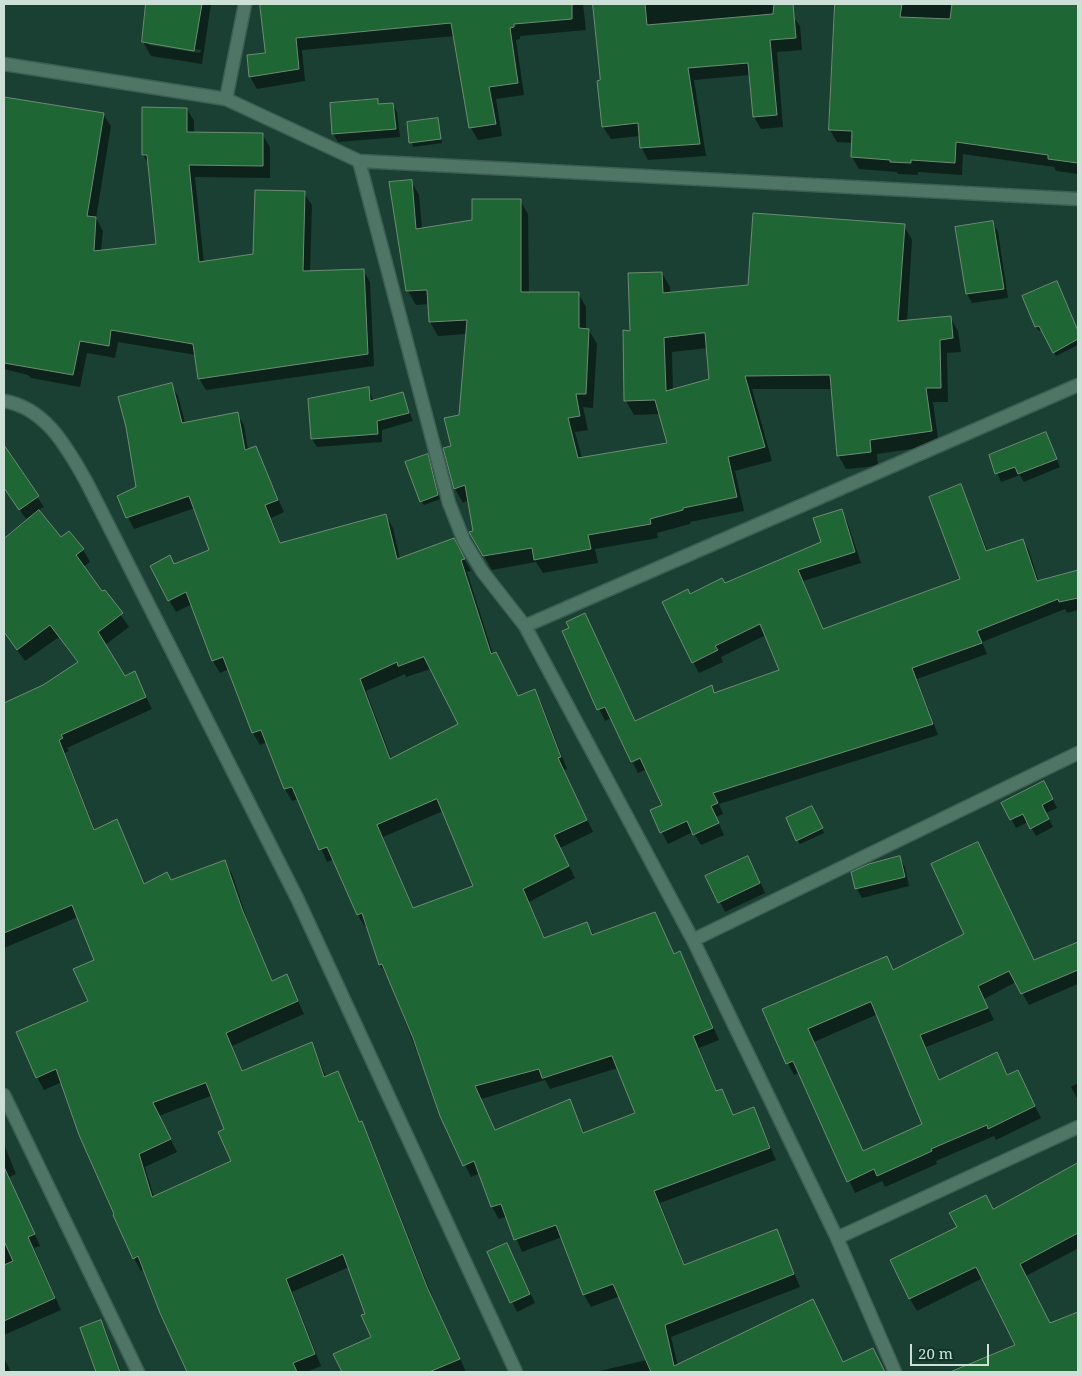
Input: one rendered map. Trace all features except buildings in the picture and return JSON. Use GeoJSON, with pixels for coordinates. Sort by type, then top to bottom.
{"type":"FeatureCollection","features":[{"type":"Feature","properties":{"kind":"street"},"geometry":{"type":"LineString","coordinates":[[226,99],[245,4]]}},
{"type":"Feature","properties":{"kind":"street"},"geometry":{"type":"LineString","coordinates":[[4,64],[226,99],[359,161],[1078,199]]}},
{"type":"Feature","properties":{"kind":"street"},"geometry":{"type":"LineString","coordinates":[[359,161],[449,503],[464,541],[482,571],[525,626],[693,940],[837,1238],[895,1372]]}},
{"type":"Feature","properties":{"kind":"street"},"geometry":{"type":"LineString","coordinates":[[525,626],[1078,385]]}},
{"type":"Feature","properties":{"kind":"street"},"geometry":{"type":"LineString","coordinates":[[4,402],[12,403],[40,417],[60,437],[86,481],[297,898],[516,1372]]}},
{"type":"Feature","properties":{"kind":"street"},"geometry":{"type":"LineString","coordinates":[[693,940],[1078,753]]}},
{"type":"Feature","properties":{"kind":"street"},"geometry":{"type":"LineString","coordinates":[[4,1095],[138,1372]]}},
{"type":"Feature","properties":{"kind":"street"},"geometry":{"type":"LineString","coordinates":[[837,1238],[1078,1127]]}}]}
